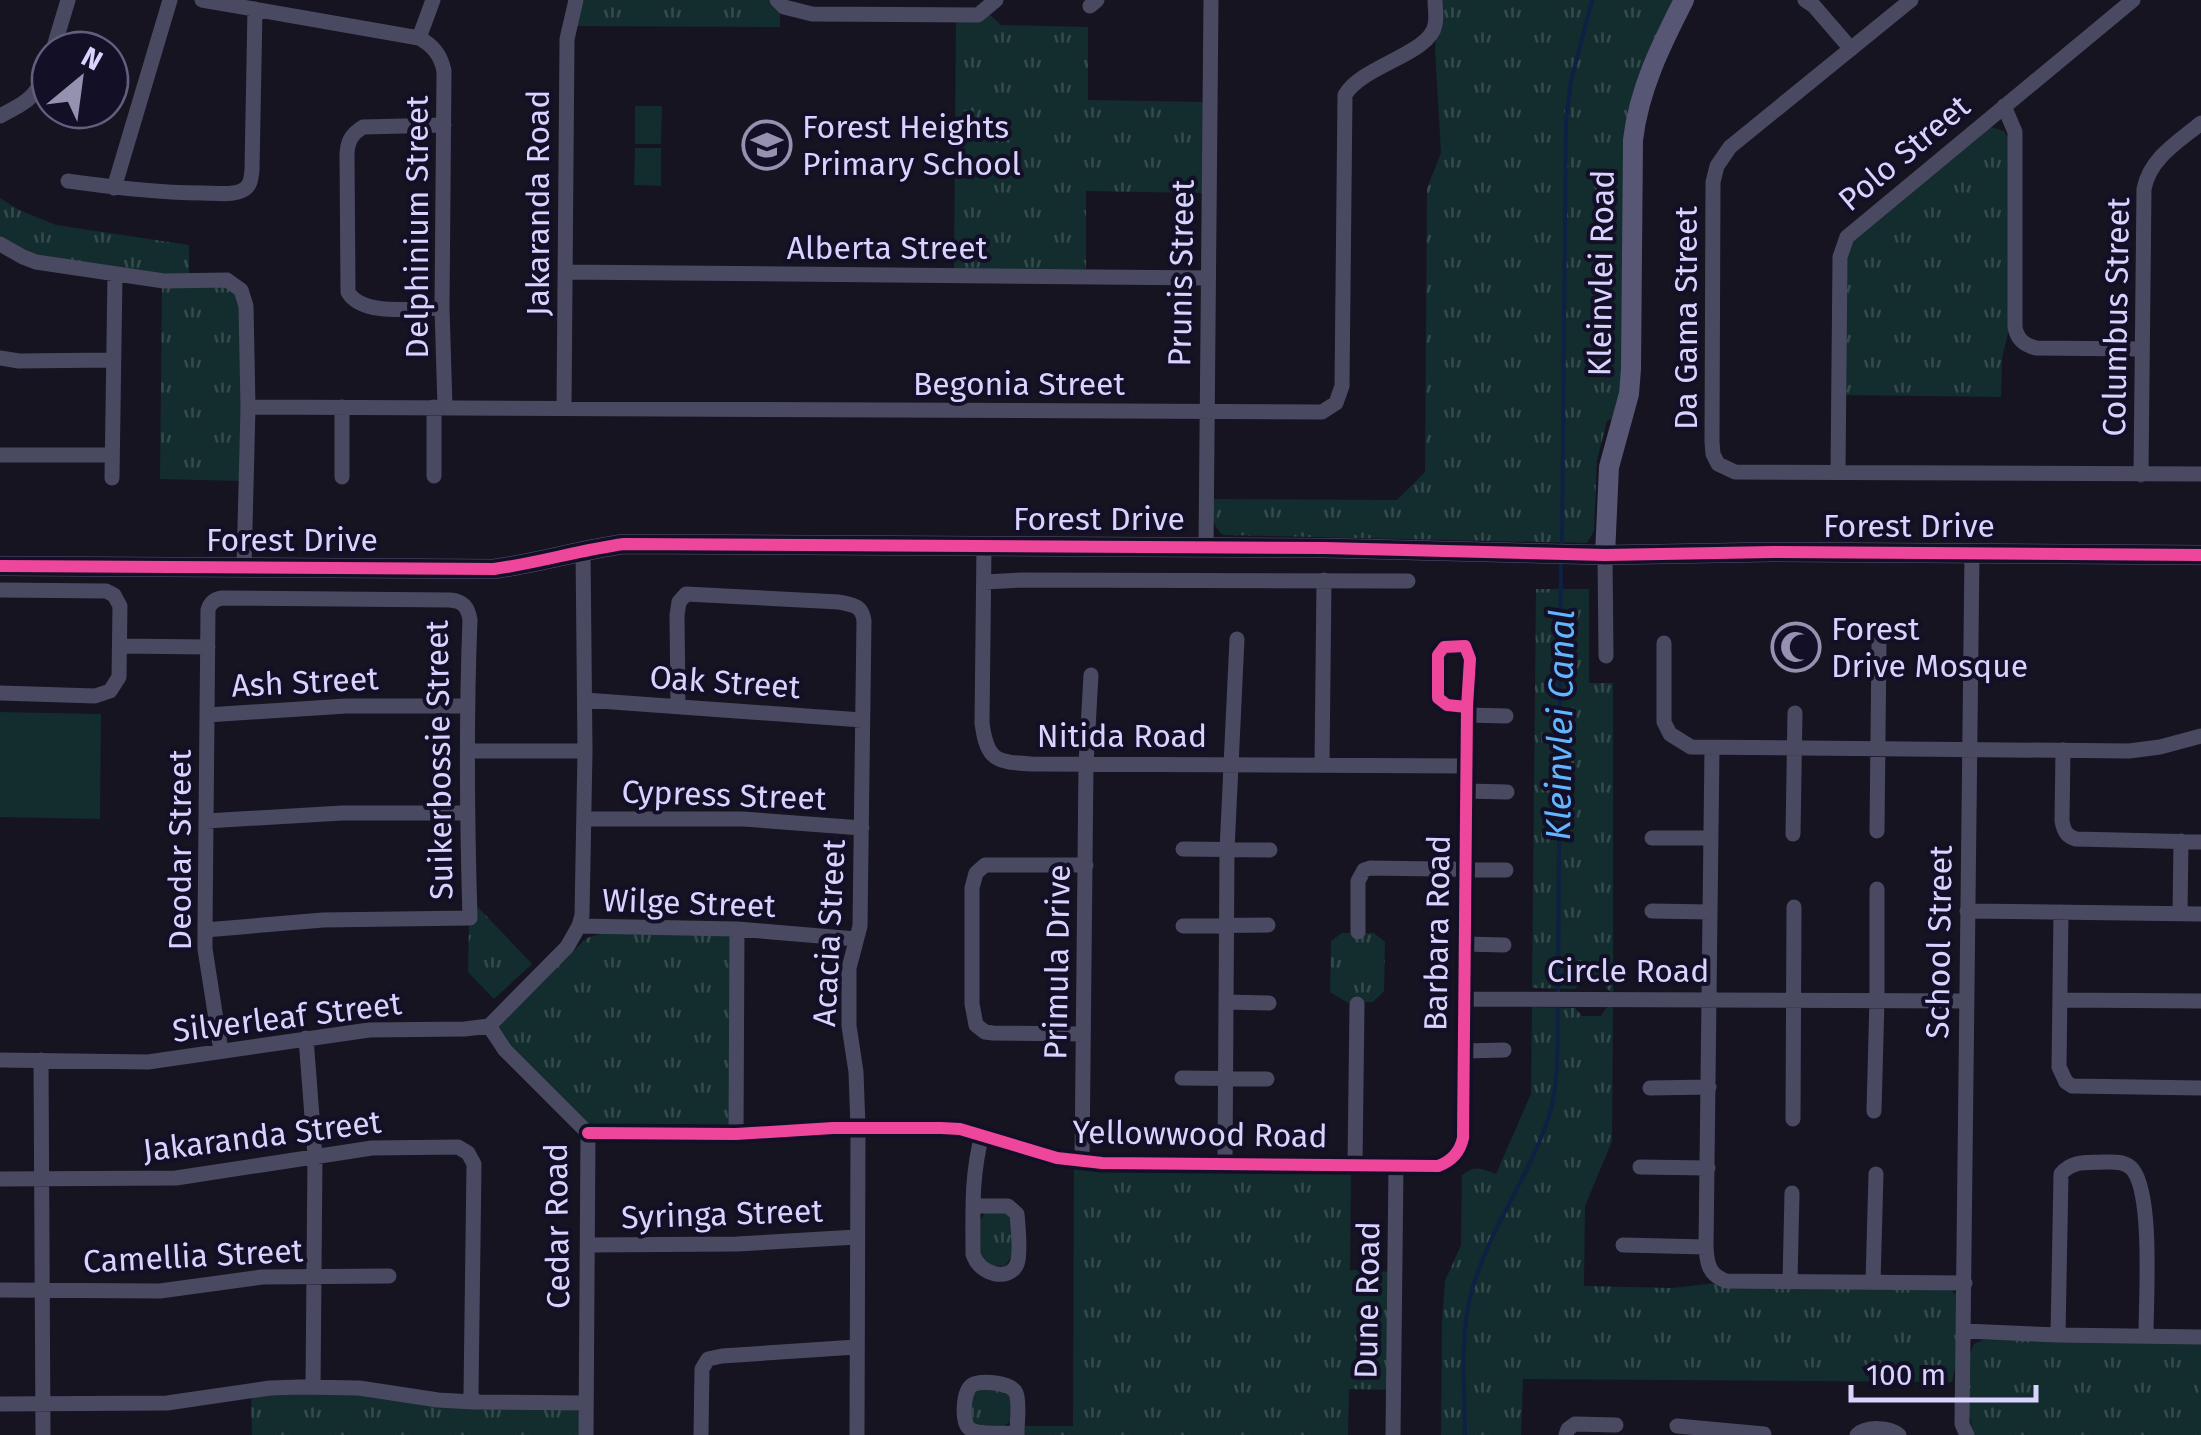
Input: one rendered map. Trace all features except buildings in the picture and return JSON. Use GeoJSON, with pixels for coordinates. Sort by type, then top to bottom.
{"type":"FeatureCollection","features":[{"type":"Feature","properties":{"kind":"street"},"geometry":{"type":"LineString","coordinates":[[60,30],[68,0]]}},
{"type":"Feature","properties":{"kind":"street"},"geometry":{"type":"LineString","coordinates":[[114,188],[170,0]]}},
{"type":"Feature","properties":{"kind":"street"},"geometry":{"type":"LineString","coordinates":[[202,0],[255,9],[280,6],[419,38],[433,0]]}},
{"type":"Feature","properties":{"kind":"street","name":"Jakaranda Road"},"geometry":{"type":"LineString","coordinates":[[564,408],[567,39],[576,0]]}},
{"type":"Feature","properties":{"kind":"street"},"geometry":{"type":"LineString","coordinates":[[776,0],[784,8],[812,14],[978,14],[996,0]]}},
{"type":"Feature","properties":{"kind":"street","name":"Prunis Street"},"geometry":{"type":"LineString","coordinates":[[1206,547],[1211,0]]}},
{"type":"Feature","properties":{"kind":"street","name":"Begonia Street"},"geometry":{"type":"LineString","coordinates":[[248,407],[1317,413],[1331,408],[1342,386],[1346,95],[1356,81],[1425,41],[1435,27],[1436,0]]}},
{"type":"Feature","properties":{"kind":"street","name":"Kleinvlei Road"},"geometry":{"type":"LineString","coordinates":[[1595,554],[1614,439],[1631,369],[1636,114],[1644,86],[1684,0]]}},
{"type":"Feature","properties":{"kind":"street"},"geometry":{"type":"LineString","coordinates":[[1805,0],[1851,49]]}},
{"type":"Feature","properties":{"kind":"street","name":"Da Gama Street"},"geometry":{"type":"LineString","coordinates":[[1911,0],[1730,147],[1717,166],[1712,442],[1715,459],[1725,469],[1736,472],[2201,474]]}},
{"type":"Feature","properties":{"kind":"street","name":"Polo Street"},"geometry":{"type":"LineString","coordinates":[[1838,472],[1840,257],[1844,242],[2134,0]]}},
{"type":"Feature","properties":{"kind":"street"},"geometry":{"type":"LineString","coordinates":[[68,181],[157,192],[228,193],[247,187],[252,170],[255,9]]}},
{"type":"Feature","properties":{"kind":"street","name":"Delphinium Street"},"geometry":{"type":"LineString","coordinates":[[419,38],[437,51],[443,64],[442,308],[434,476]]}},
{"type":"Feature","properties":{"kind":"street"},"geometry":{"type":"LineString","coordinates":[[0,116],[30,99]]}},
{"type":"Feature","properties":{"kind":"street"},"geometry":{"type":"LineString","coordinates":[[2004,106],[2016,132],[2018,337],[2036,348],[2141,349]]}},
{"type":"Feature","properties":{"kind":"street","name":"Columbus Street"},"geometry":{"type":"LineString","coordinates":[[2141,475],[2146,181],[2158,158],[2201,123]]}},
{"type":"Feature","properties":{"kind":"street"},"geometry":{"type":"LineString","coordinates":[[442,308],[363,306],[350,296],[347,152],[354,132],[362,127],[444,125]]}},
{"type":"Feature","properties":{"kind":"street"},"geometry":{"type":"LineString","coordinates":[[0,244],[36,262],[164,281],[227,280],[241,290],[246,306],[248,407],[244,567]]}},
{"type":"Feature","properties":{"kind":"street","name":"Alberta Street"},"geometry":{"type":"LineString","coordinates":[[565,272],[1208,278]]}},
{"type":"Feature","properties":{"kind":"street"},"geometry":{"type":"LineString","coordinates":[[112,478],[115,274]]}},
{"type":"Feature","properties":{"kind":"street"},"geometry":{"type":"LineString","coordinates":[[0,358],[112,360]]}},
{"type":"Feature","properties":{"kind":"street"},"geometry":{"type":"LineString","coordinates":[[342,407],[342,477]]}},
{"type":"Feature","properties":{"kind":"street"},"geometry":{"type":"LineString","coordinates":[[0,455],[112,455]]}},
{"type":"Feature","properties":{"kind":"street","name":"Forest Drive"},"geometry":{"type":"LineString","coordinates":[[0,566],[494,569],[624,544],[1595,554],[2201,555]]}},
{"type":"Feature","properties":{"kind":"street","name":"Nitida Road"},"geometry":{"type":"LineString","coordinates":[[984,546],[982,724],[984,742],[990,754],[999,760],[1466,766]]}},
{"type":"Feature","properties":{"kind":"street"},"geometry":{"type":"LineString","coordinates":[[489,1026],[568,948],[579,926],[583,902],[585,752],[583,550]]}},
{"type":"Feature","properties":{"kind":"street"},"geometry":{"type":"LineString","coordinates":[[1595,554],[1606,656]]}},
{"type":"Feature","properties":{"kind":"street","name":"School Street"},"geometry":{"type":"LineString","coordinates":[[1967,1435],[1962,1424],[1972,554]]}},
{"type":"Feature","properties":{"kind":"street"},"geometry":{"type":"LineString","coordinates":[[1322,764],[1324,580]]}},
{"type":"Feature","properties":{"kind":"street","name":"Forest Drive"},"geometry":{"type":"LineString","coordinates":[[984,582],[1408,581]]}},
{"type":"Feature","properties":{"kind":"street"},"geometry":{"type":"LineString","coordinates":[[0,590],[106,591],[117,598],[120,606],[119,677],[110,690],[103,694],[0,693]]}},
{"type":"Feature","properties":{"kind":"street","name":"Acacia Street"},"geometry":{"type":"LineString","coordinates":[[678,706],[677,615],[679,602],[686,594],[839,602],[856,605],[863,613],[860,926],[849,968],[848,1026],[856,1072],[858,1127],[857,1435]]}},
{"type":"Feature","properties":{"kind":"street","name":"Deodar Street"},"geometry":{"type":"LineString","coordinates":[[221,1051],[205,949],[208,610],[222,598],[460,602]]}},
{"type":"Feature","properties":{"kind":"street","name":"Suikerbossie Street"},"geometry":{"type":"LineString","coordinates":[[205,930],[322,920],[470,918],[466,706],[470,620],[468,609],[460,602]]}},
{"type":"Feature","properties":{"kind":"street"},"geometry":{"type":"LineString","coordinates":[[1224,1164],[1228,850],[1238,639]]}},
{"type":"Feature","properties":{"kind":"street"},"geometry":{"type":"LineString","coordinates":[[1664,643],[1664,722],[1686,745],[1696,748],[2129,751],[2160,748],[2201,736]]}},
{"type":"Feature","properties":{"kind":"street"},"geometry":{"type":"LineString","coordinates":[[1878,643],[1878,831]]}},
{"type":"Feature","properties":{"kind":"street"},"geometry":{"type":"LineString","coordinates":[[120,646],[208,648]]}},
{"type":"Feature","properties":{"kind":"street","name":"Primula Drive"},"geometry":{"type":"LineString","coordinates":[[1082,1162],[1086,764],[1091,674]]}},
{"type":"Feature","properties":{"kind":"street","name":"Oak Street"},"geometry":{"type":"LineString","coordinates":[[585,700],[862,720]]}},
{"type":"Feature","properties":{"kind":"street","name":"Ash Street"},"geometry":{"type":"LineString","coordinates":[[207,715],[346,706],[466,706]]}},
{"type":"Feature","properties":{"kind":"street","name":"Barbara Road"},"geometry":{"type":"LineString","coordinates":[[1453,1158],[1462,1138],[1467,711],[1506,716]]}},
{"type":"Feature","properties":{"kind":"street"},"geometry":{"type":"LineString","coordinates":[[1793,834],[1795,713]]}},
{"type":"Feature","properties":{"kind":"street"},"geometry":{"type":"LineString","coordinates":[[1712,748],[1706,1247],[1710,1269],[1722,1280],[1965,1282]]}},
{"type":"Feature","properties":{"kind":"street"},"geometry":{"type":"LineString","coordinates":[[2063,750],[2062,820],[2067,834],[2076,839],[2201,842]]}},
{"type":"Feature","properties":{"kind":"street"},"geometry":{"type":"LineString","coordinates":[[469,751],[585,752]]}},
{"type":"Feature","properties":{"kind":"street","name":"Barbara Road"},"geometry":{"type":"LineString","coordinates":[[1466,791],[1506,792]]}},
{"type":"Feature","properties":{"kind":"street"},"geometry":{"type":"LineString","coordinates":[[206,821],[342,813],[467,814]]}},
{"type":"Feature","properties":{"kind":"street","name":"Cypress Street"},"geometry":{"type":"LineString","coordinates":[[584,819],[743,819],[862,828]]}},
{"type":"Feature","properties":{"kind":"street"},"geometry":{"type":"LineString","coordinates":[[1652,838],[1711,838]]}},
{"type":"Feature","properties":{"kind":"street"},"geometry":{"type":"LineString","coordinates":[[2180,914],[2182,842]]}},
{"type":"Feature","properties":{"kind":"street"},"geometry":{"type":"LineString","coordinates":[[1184,849],[1270,850]]}},
{"type":"Feature","properties":{"kind":"street"},"geometry":{"type":"LineString","coordinates":[[1083,1034],[993,1033],[976,1025],[972,1004],[972,888],[976,873],[985,866],[1086,864]]}},
{"type":"Feature","properties":{"kind":"street"},"geometry":{"type":"LineString","coordinates":[[1358,932],[1358,880],[1364,870],[1466,869]]}},
{"type":"Feature","properties":{"kind":"street","name":"Barbara Road"},"geometry":{"type":"LineString","coordinates":[[1466,869],[1506,870]]}},
{"type":"Feature","properties":{"kind":"street"},"geometry":{"type":"LineString","coordinates":[[1874,1110],[1876,889]]}},
{"type":"Feature","properties":{"kind":"street"},"geometry":{"type":"LineString","coordinates":[[1793,1119],[1794,907]]}},
{"type":"Feature","properties":{"kind":"street"},"geometry":{"type":"LineString","coordinates":[[1652,911],[1710,912]]}},
{"type":"Feature","properties":{"kind":"street"},"geometry":{"type":"LineString","coordinates":[[1968,911],[2201,914]]}},
{"type":"Feature","properties":{"kind":"street"},"geometry":{"type":"LineString","coordinates":[[2061,912],[2059,1067],[2066,1082],[2072,1086],[2201,1088]]}},
{"type":"Feature","properties":{"kind":"street"},"geometry":{"type":"LineString","coordinates":[[1184,926],[1268,925]]}},
{"type":"Feature","properties":{"kind":"street","name":"Wilge Street"},"geometry":{"type":"LineString","coordinates":[[579,926],[736,929],[856,939]]}},
{"type":"Feature","properties":{"kind":"street"},"geometry":{"type":"LineString","coordinates":[[736,929],[736,1134]]}},
{"type":"Feature","properties":{"kind":"street","name":"Barbara Road"},"geometry":{"type":"LineString","coordinates":[[1465,944],[1504,945]]}},
{"type":"Feature","properties":{"kind":"street","name":"Circle Road"},"geometry":{"type":"LineString","coordinates":[[1464,999],[1966,1001]]}},
{"type":"Feature","properties":{"kind":"street"},"geometry":{"type":"LineString","coordinates":[[2061,1000],[2201,1000]]}},
{"type":"Feature","properties":{"kind":"street"},"geometry":{"type":"LineString","coordinates":[[1226,1002],[1269,1003]]}},
{"type":"Feature","properties":{"kind":"street"},"geometry":{"type":"LineString","coordinates":[[1355,1165],[1357,1004]]}},
{"type":"Feature","properties":{"kind":"street","name":"Silverleaf Street"},"geometry":{"type":"LineString","coordinates":[[0,1060],[148,1062],[368,1030],[489,1026]]}},
{"type":"Feature","properties":{"kind":"street","name":"Cedar Road"},"geometry":{"type":"LineString","coordinates":[[489,1026],[505,1050],[588,1134],[586,1435]]}},
{"type":"Feature","properties":{"kind":"street"},"geometry":{"type":"LineString","coordinates":[[306,1038],[315,1156],[313,1388]]}},
{"type":"Feature","properties":{"kind":"street","name":"Barbara Road"},"geometry":{"type":"LineString","coordinates":[[1464,1051],[1504,1050]]}},
{"type":"Feature","properties":{"kind":"street"},"geometry":{"type":"LineString","coordinates":[[41,1060],[43,1435]]}},
{"type":"Feature","properties":{"kind":"street"},"geometry":{"type":"LineString","coordinates":[[1182,1078],[1266,1079]]}},
{"type":"Feature","properties":{"kind":"street"},"geometry":{"type":"LineString","coordinates":[[1650,1088],[1709,1087]]}},
{"type":"Feature","properties":{"kind":"street","name":"Yellowwood Road"},"geometry":{"type":"LineString","coordinates":[[588,1134],[941,1128],[960,1129],[1082,1162],[1438,1166],[1453,1158]]}},
{"type":"Feature","properties":{"kind":"street"},"geometry":{"type":"LineString","coordinates":[[974,1206],[1004,1205],[1016,1211],[1018,1258],[1010,1272],[988,1273],[973,1254],[974,1166],[982,1135]]}},
{"type":"Feature","properties":{"kind":"street","name":"Jakaranda Street"},"geometry":{"type":"LineString","coordinates":[[0,1179],[176,1178],[372,1148],[458,1147],[468,1153],[474,1164],[474,1402]]}},
{"type":"Feature","properties":{"kind":"street"},"geometry":{"type":"LineString","coordinates":[[2058,1336],[2060,1174],[2073,1163],[2117,1162],[2130,1166],[2136,1175],[2145,1214],[2146,1336]]}},
{"type":"Feature","properties":{"kind":"street","name":"Dune Road"},"geometry":{"type":"LineString","coordinates":[[1393,1435],[1396,1166]]}},
{"type":"Feature","properties":{"kind":"street"},"geometry":{"type":"LineString","coordinates":[[1640,1167],[1708,1168]]}},
{"type":"Feature","properties":{"kind":"street"},"geometry":{"type":"LineString","coordinates":[[1873,1282],[1876,1174]]}},
{"type":"Feature","properties":{"kind":"street"},"geometry":{"type":"LineString","coordinates":[[1790,1282],[1792,1193]]}},
{"type":"Feature","properties":{"kind":"street","name":"Syringa Street"},"geometry":{"type":"LineString","coordinates":[[588,1245],[738,1244],[857,1237]]}},
{"type":"Feature","properties":{"kind":"street"},"geometry":{"type":"LineString","coordinates":[[1623,1245],[1706,1247]]}},
{"type":"Feature","properties":{"kind":"street","name":"Camellia Street"},"geometry":{"type":"LineString","coordinates":[[0,1290],[160,1291],[262,1277],[389,1276]]}},
{"type":"Feature","properties":{"kind":"street"},"geometry":{"type":"LineString","coordinates":[[1964,1332],[2201,1336]]}},
{"type":"Feature","properties":{"kind":"street"},"geometry":{"type":"LineString","coordinates":[[702,1435],[702,1369],[708,1359],[856,1347]]}},
{"type":"Feature","properties":{"kind":"street"},"geometry":{"type":"LineString","coordinates":[[0,1404],[167,1403],[270,1388],[359,1388],[474,1402],[586,1403]]}},
{"type":"Feature","properties":{"kind":"street"},"geometry":{"type":"LineString","coordinates":[[1566,1435],[1575,1424],[1616,1425]]}},
{"type":"Feature","properties":{"kind":"street"},"geometry":{"type":"LineString","coordinates":[[1678,1426],[1764,1434]]}},
{"type":"Feature","properties":{"kind":"street"},"geometry":{"type":"LineString","coordinates":[[1857,1435],[1864,1430],[1891,1430],[1900,1435]]}},
{"type":"Feature","properties":{"kind":"green space"},"geometry":{"type":"Polygon","coordinates":[[[582,0],[771,0],[780,11],[780,27],[574,26],[582,0]]]}},
{"type":"Feature","properties":{"kind":"green space"},"geometry":{"type":"Polygon","coordinates":[[[1440,0],[1676,0],[1638,80],[1625,352],[1620,396],[1613,418],[1607,421],[1597,460],[1594,531],[1587,543],[1223,535],[1214,523],[1212,499],[1397,500],[1425,472],[1427,188],[1441,153],[1435,49],[1440,0]]]}},
{"type":"Feature","properties":{"kind":"green space"},"geometry":{"type":"Polygon","coordinates":[[[988,13],[1001,25],[1088,27],[1088,100],[1204,102],[1203,193],[1086,191],[1086,269],[954,269],[956,19],[988,13]]]}},
{"type":"Feature","properties":{"kind":"green space"},"geometry":{"type":"Polygon","coordinates":[[[635,106],[662,106],[661,144],[635,144],[635,106]]]}},
{"type":"Feature","properties":{"kind":"green space"},"geometry":{"type":"Polygon","coordinates":[[[1991,127],[2004,131],[2011,143],[2009,329],[2002,358],[2001,397],[1844,395],[1845,254],[1849,242],[1991,127]]]}},
{"type":"Feature","properties":{"kind":"green space"},"geometry":{"type":"Polygon","coordinates":[[[635,148],[661,148],[661,186],[634,185],[635,148]]]}},
{"type":"Feature","properties":{"kind":"green space"},"geometry":{"type":"Polygon","coordinates":[[[0,198],[56,225],[189,245],[189,275],[159,275],[37,256],[0,238],[0,198]]]}},
{"type":"Feature","properties":{"kind":"green space"},"geometry":{"type":"Polygon","coordinates":[[[162,286],[231,288],[241,303],[241,481],[160,479],[162,286]]]}},
{"type":"Feature","properties":{"kind":"green space"},"geometry":{"type":"Polygon","coordinates":[[[1536,589],[1589,589],[1589,683],[1613,683],[1613,993],[1602,981],[1583,980],[1575,989],[1532,988],[1536,589]]]}},
{"type":"Feature","properties":{"kind":"green space"},"geometry":{"type":"Polygon","coordinates":[[[0,712],[101,714],[100,819],[0,817],[0,712]]]}},
{"type":"Feature","properties":{"kind":"green space"},"geometry":{"type":"Polygon","coordinates":[[[474,903],[532,964],[494,999],[468,972],[469,922],[474,903]]]}},
{"type":"Feature","properties":{"kind":"green space"},"geometry":{"type":"Polygon","coordinates":[[[603,933],[731,937],[730,1127],[591,1127],[508,1045],[498,1028],[502,1020],[587,938],[603,933]]]}},
{"type":"Feature","properties":{"kind":"green space"},"geometry":{"type":"Polygon","coordinates":[[[1342,933],[1374,933],[1385,942],[1384,991],[1373,1002],[1348,1003],[1330,992],[1331,941],[1342,933]]]}},
{"type":"Feature","properties":{"kind":"green space"},"geometry":{"type":"Polygon","coordinates":[[[1613,1005],[1612,1141],[1585,1206],[1584,1286],[1672,1288],[1717,1283],[1947,1288],[1960,1297],[1959,1349],[1952,1382],[1523,1379],[1521,1435],[1441,1435],[1445,1281],[1461,1245],[1462,1175],[1478,1168],[1496,1174],[1531,1094],[1532,1007],[1575,1008],[1582,1016],[1601,1016],[1613,1005]]]}},
{"type":"Feature","properties":{"kind":"green space"},"geometry":{"type":"Polygon","coordinates":[[[1074,1166],[1351,1171],[1350,1270],[1395,1272],[1394,1390],[1349,1389],[1348,1435],[1022,1435],[1022,1426],[1073,1426],[1074,1166]]]}},
{"type":"Feature","properties":{"kind":"green space"},"geometry":{"type":"Polygon","coordinates":[[[1002,1210],[1011,1217],[1014,1253],[1005,1266],[990,1267],[977,1251],[979,1221],[986,1212],[1002,1210]]]}},
{"type":"Feature","properties":{"kind":"green space"},"geometry":{"type":"Polygon","coordinates":[[[1983,1340],[2201,1342],[2201,1435],[1974,1435],[1969,1414],[1970,1353],[1974,1344],[1983,1340]]]}},
{"type":"Feature","properties":{"kind":"green space"},"geometry":{"type":"Polygon","coordinates":[[[1003,1389],[1011,1395],[1011,1421],[992,1428],[972,1421],[970,1400],[977,1390],[1003,1389]]]}},
{"type":"Feature","properties":{"kind":"green space"},"geometry":{"type":"Polygon","coordinates":[[[357,1393],[577,1410],[582,1435],[252,1435],[251,1395],[357,1393]]]}},
{"type":"Feature","properties":{"kind":"waterway","name":"Kleinvlei Canal"},"geometry":{"type":"LineString","coordinates":[[1562,547],[1566,120],[1571,81],[1592,0]]}},
{"type":"Feature","properties":{"kind":"waterway","name":"Kleinvlei Canal"},"geometry":{"type":"LineString","coordinates":[[1558,992],[1561,562]]}},
{"type":"Feature","properties":{"kind":"waterway","name":"Kleinvlei Canal"},"geometry":{"type":"LineString","coordinates":[[1465,1435],[1468,1308],[1479,1267],[1549,1116],[1556,1074],[1558,1002]]}},
{"type":"Feature","properties":{"kind":"cycle path"},"geometry":{"type":"LineString","coordinates":[[0,566],[494,569],[624,544],[1324,548],[1605,555],[2201,555]]}},
{"type":"Feature","properties":{"kind":"cycle path"},"geometry":{"type":"LineString","coordinates":[[588,1133],[736,1134],[833,1128],[941,1128],[960,1129],[1057,1158],[1102,1163],[1443,1164],[1455,1155],[1463,1138],[1470,659],[1465,646],[1444,647],[1438,655],[1438,698],[1447,705],[1467,707]]}},
{"type":"Feature","properties":{"kind":"place","name":"Forest Heights Primary School"},"geometry":{"type":"Point","coordinates":[767,145]}},
{"type":"Feature","properties":{"kind":"place","name":"Forest Drive Mosque"},"geometry":{"type":"Point","coordinates":[1796,647]}}]}
